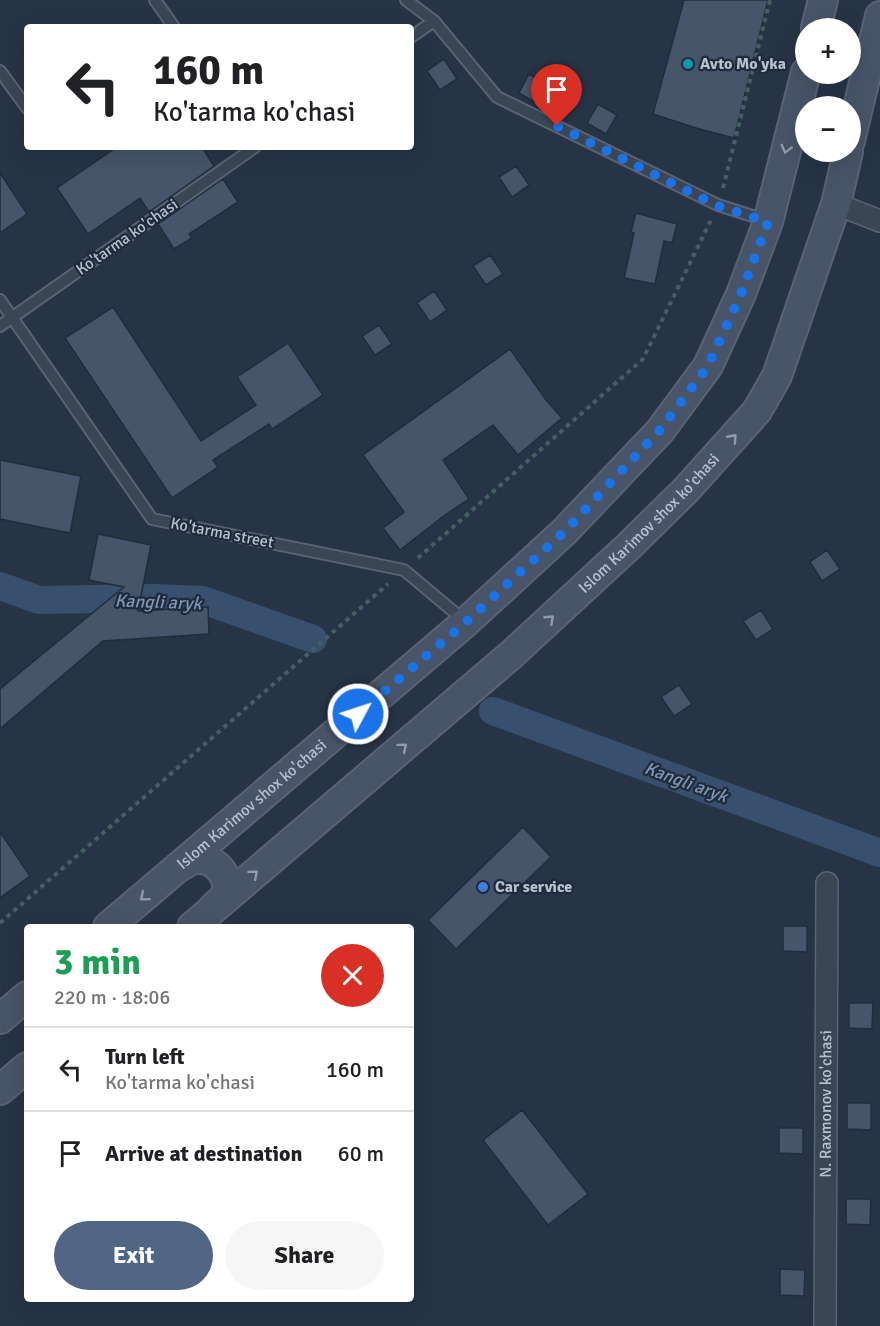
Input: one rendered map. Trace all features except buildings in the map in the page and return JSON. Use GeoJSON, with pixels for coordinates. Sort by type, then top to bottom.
{"type":"FeatureCollection","features":[{"type":"Feature","properties":{"kind":"main road"},"geometry":{"type":"LineString","coordinates":[[819,18],[824,0]]}},
{"type":"Feature","properties":{"kind":"main road"},"geometry":{"type":"LineString","coordinates":[[861,96],[880,16]]}},
{"type":"Feature","properties":{"kind":"main road","name":"Islom Karimov shox ko'chasi"},"geometry":{"type":"LineString","coordinates":[[112,924],[466,622],[565,531],[660,430],[708,366],[741,294],[768,222],[803,84]]}},
{"type":"Feature","properties":{"kind":"main road","name":"Islom Karimov shox ko'chasi"},"geometry":{"type":"LineString","coordinates":[[201,919],[511,655],[686,490],[757,411],[777,376],[836,204],[846,162]]}},
{"type":"Feature","properties":{"kind":"main road"},"geometry":{"type":"LineString","coordinates":[[179,867],[190,861],[202,859],[213,862],[222,871],[226,882],[225,894],[201,919]]}},
{"type":"Feature","properties":{"kind":"main road"},"geometry":{"type":"LineString","coordinates":[[0,1019],[24,999]]}},
{"type":"Feature","properties":{"kind":"main road"},"geometry":{"type":"LineString","coordinates":[[0,1090],[24,1070]]}},
{"type":"Feature","properties":{"kind":"street"},"geometry":{"type":"LineString","coordinates":[[836,204],[880,221]]}},
{"type":"Feature","properties":{"kind":"street","name":"N. Raxmonov ko'chasi"},"geometry":{"type":"LineString","coordinates":[[825,1326],[828,883]]}},
{"type":"Feature","properties":{"kind":"lane"},"geometry":{"type":"LineString","coordinates":[[155,0],[172,24]]}},
{"type":"Feature","properties":{"kind":"lane"},"geometry":{"type":"LineString","coordinates":[[406,0],[434,21],[496,97],[718,206],[768,222]]}},
{"type":"Feature","properties":{"kind":"lane"},"geometry":{"type":"LineString","coordinates":[[414,35],[434,21]]}},
{"type":"Feature","properties":{"kind":"lane"},"geometry":{"type":"LineString","coordinates":[[0,71],[24,104]]}},
{"type":"Feature","properties":{"kind":"lane","name":"Ko'tarma ko'chasi"},"geometry":{"type":"LineString","coordinates":[[0,326],[251,150]]}},
{"type":"Feature","properties":{"kind":"lane","name":"Ko'tarma street"},"geometry":{"type":"LineString","coordinates":[[0,300],[152,519],[404,570],[466,622]]}},
{"type":"Feature","properties":{"kind":"path"},"geometry":{"type":"LineString","coordinates":[[0,923],[642,360],[718,206],[770,0]]}},
{"type":"Feature","properties":{"kind":"waterway","name":"Kangli aryk"},"geometry":{"type":"LineString","coordinates":[[0,586],[39,600],[154,598],[203,600],[313,639]]}},
{"type":"Feature","properties":{"kind":"waterway","name":"Kangli aryk"},"geometry":{"type":"LineString","coordinates":[[493,711],[880,853]]}},
{"type":"Feature","properties":{"kind":"place","name":"Avto Mo'yka"},"geometry":{"type":"Point","coordinates":[688,64]}},
{"type":"Feature","properties":{"kind":"place","name":"Car service"},"geometry":{"type":"Point","coordinates":[483,887]}},
{"type":"Feature","properties":{"kind":"route"},"geometry":{"type":"LineString","coordinates":[[358,714],[466,622],[565,531],[660,430],[708,366],[741,294],[768,222],[718,206],[557,126]]}}]}
